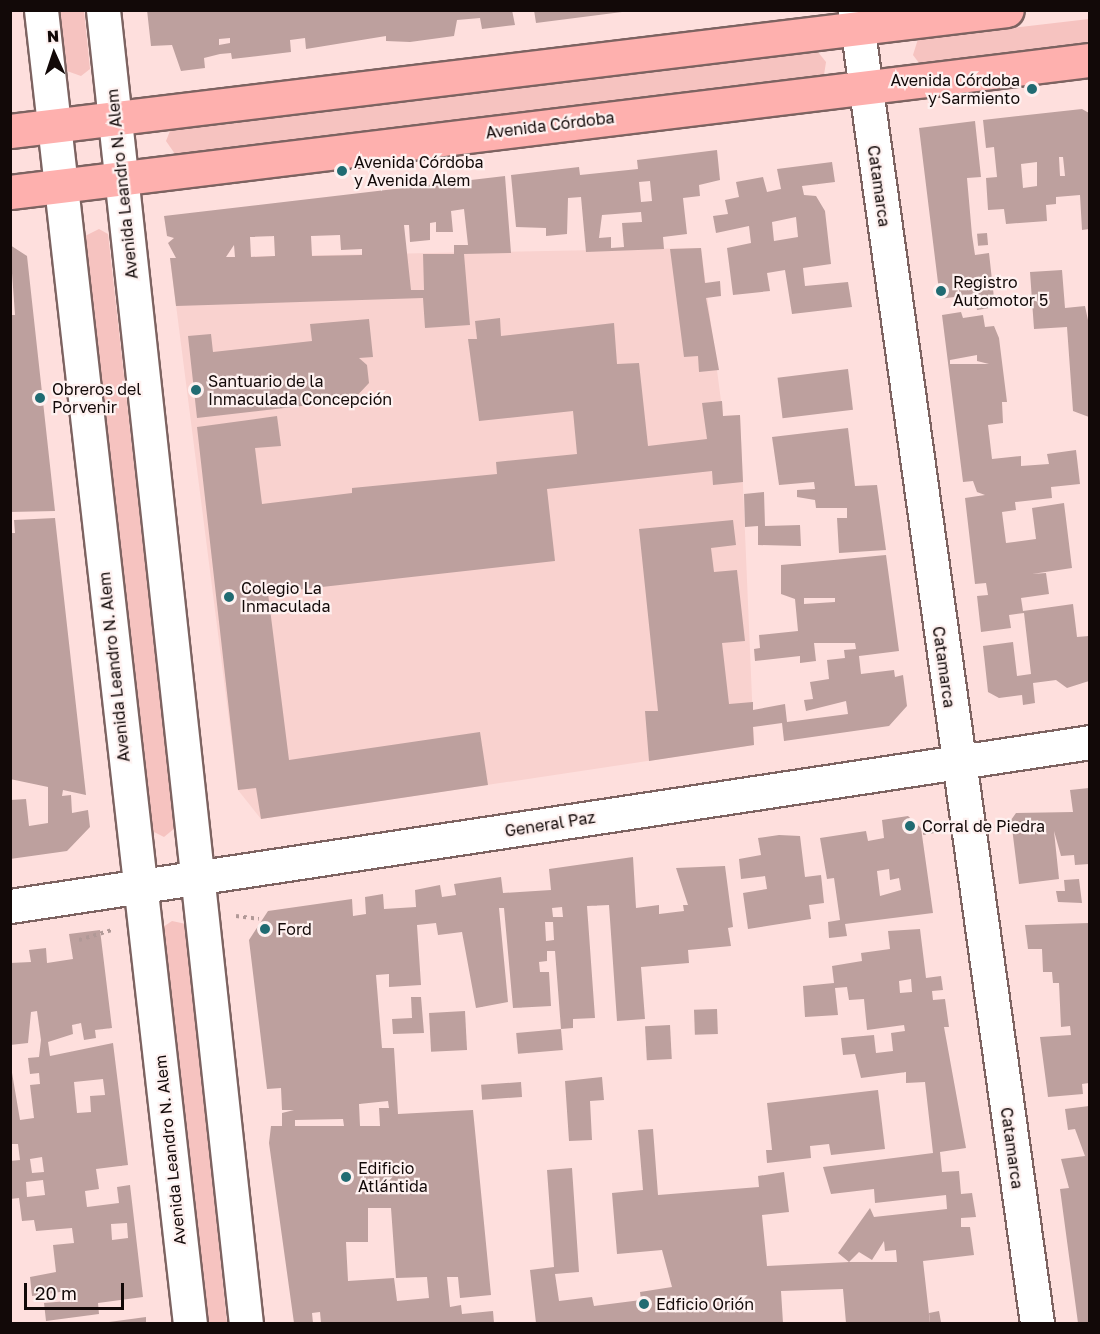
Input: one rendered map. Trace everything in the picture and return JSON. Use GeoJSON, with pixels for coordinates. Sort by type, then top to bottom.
{"type":"FeatureCollection","features":[{"type":"Feature","properties":{"kind":"main road"},"geometry":{"type":"LineString","coordinates":[[10,131],[856,20],[1007,10]]}},
{"type":"Feature","properties":{"kind":"main road","name":"Avenida Córdoba"},"geometry":{"type":"LineString","coordinates":[[10,192],[1089,60]]}},
{"type":"Feature","properties":{"kind":"street","name":"Avenida Leandro N. Alem"},"geometry":{"type":"LineString","coordinates":[[41,10],[190,1323]]}},
{"type":"Feature","properties":{"kind":"street","name":"Avenida Leandro N. Alem"},"geometry":{"type":"LineString","coordinates":[[103,10],[246,1323]]}},
{"type":"Feature","properties":{"kind":"street","name":"Catamarca"},"geometry":{"type":"LineString","coordinates":[[856,20],[957,763],[1037,1323]]}},
{"type":"Feature","properties":{"kind":"street","name":"General Paz"},"geometry":{"type":"LineString","coordinates":[[10,906],[1089,742]]}},
{"type":"Feature","properties":{"kind":"shaded area"},"geometry":{"type":"Polygon","coordinates":[[[60,11],[84,11],[90,69],[81,76],[67,71],[60,11]]]}},
{"type":"Feature","properties":{"kind":"shaded area"},"geometry":{"type":"Polygon","coordinates":[[[1089,19],[1089,42],[919,63],[913,55],[918,39],[1089,19]]]}},
{"type":"Feature","properties":{"kind":"shaded area"},"geometry":{"type":"Polygon","coordinates":[[[818,52],[826,62],[824,75],[175,154],[166,141],[170,131],[818,52]]]}},
{"type":"Feature","properties":{"kind":"shaded area"},"geometry":{"type":"Polygon","coordinates":[[[99,229],[108,234],[175,828],[164,837],[152,831],[85,236],[99,229]]]}},
{"type":"Feature","properties":{"kind":"shaded area"},"geometry":{"type":"Polygon","coordinates":[[[701,248],[723,416],[740,415],[754,745],[261,819],[238,790],[170,258],[701,248]]]}},
{"type":"Feature","properties":{"kind":"shaded area"},"geometry":{"type":"Polygon","coordinates":[[[172,921],[186,924],[227,1323],[208,1323],[163,927],[172,921]]]}},
{"type":"Feature","properties":{"kind":"building"},"geometry":{"type":"Polygon","coordinates":[[[147,10],[512,10],[515,25],[482,29],[480,18],[457,20],[454,36],[410,42],[386,41],[386,36],[306,49],[305,38],[290,40],[291,52],[232,59],[231,53],[220,54],[204,58],[205,68],[181,71],[172,45],[151,46],[147,10]],[[230,38],[219,39],[219,45],[230,43],[230,38]]]}},
{"type":"Feature","properties":{"kind":"building"},"geometry":{"type":"Polygon","coordinates":[[[534,10],[622,10],[622,12],[536,23],[534,10]]]}},
{"type":"Feature","properties":{"kind":"building"},"geometry":{"type":"Polygon","coordinates":[[[1082,109],[1089,113],[1089,229],[1082,230],[1080,195],[1056,197],[1056,204],[1046,205],[1047,221],[1006,224],[1004,209],[988,210],[986,178],[997,177],[994,147],[986,148],[983,120],[1082,109]],[[1059,157],[1060,176],[1065,176],[1063,157],[1059,157]],[[1037,162],[1021,164],[1023,188],[1037,186],[1037,162]]]}},
{"type":"Feature","properties":{"kind":"building"},"geometry":{"type":"Polygon","coordinates":[[[975,121],[981,177],[967,178],[972,235],[975,255],[989,253],[995,307],[977,310],[975,294],[940,299],[919,128],[975,121]]]}},
{"type":"Feature","properties":{"kind":"building"},"geometry":{"type":"Polygon","coordinates":[[[717,150],[720,180],[699,185],[700,196],[683,198],[687,234],[663,237],[664,249],[586,252],[581,197],[568,198],[567,234],[546,236],[546,228],[516,227],[511,175],[579,167],[580,175],[638,169],[637,160],[717,150]],[[650,181],[639,182],[641,202],[652,201],[650,181]],[[641,212],[602,215],[599,238],[611,237],[611,248],[624,247],[622,223],[642,222],[641,212]]]}},
{"type":"Feature","properties":{"kind":"building"},"geometry":{"type":"Polygon","coordinates":[[[832,162],[835,182],[802,186],[804,195],[816,196],[825,211],[831,264],[803,268],[805,286],[848,282],[852,307],[792,314],[785,270],[767,273],[770,291],[733,295],[727,248],[751,243],[749,226],[716,233],[713,216],[728,214],[725,200],[739,197],[736,182],[763,177],[767,192],[781,189],[777,169],[832,162]],[[796,217],[772,222],[774,241],[798,237],[796,217]]]}},
{"type":"Feature","properties":{"kind":"building"},"geometry":{"type":"Polygon","coordinates":[[[505,176],[511,253],[464,254],[470,325],[425,328],[423,298],[176,306],[170,258],[176,258],[168,243],[174,238],[167,236],[164,216],[505,176]],[[464,209],[451,211],[453,232],[436,232],[436,222],[430,223],[430,240],[410,242],[409,225],[404,225],[411,290],[424,290],[423,254],[454,254],[454,245],[468,245],[464,209]],[[340,235],[311,236],[312,256],[362,255],[362,249],[341,250],[340,235]],[[274,236],[250,237],[251,257],[275,256],[274,236]],[[234,245],[226,257],[235,257],[234,245]]]}},
{"type":"Feature","properties":{"kind":"building"},"geometry":{"type":"Polygon","coordinates":[[[987,233],[988,245],[978,246],[977,234],[987,233]]]}},
{"type":"Feature","properties":{"kind":"building"},"geometry":{"type":"Polygon","coordinates":[[[10,245],[27,256],[55,511],[10,512],[10,315],[15,315],[10,245]]]}},
{"type":"Feature","properties":{"kind":"building"},"geometry":{"type":"Polygon","coordinates":[[[701,248],[705,283],[720,281],[721,296],[706,298],[719,370],[699,372],[698,356],[684,357],[670,249],[701,248]]]}},
{"type":"Feature","properties":{"kind":"building"},"geometry":{"type":"Polygon","coordinates":[[[1062,270],[1065,308],[1085,306],[1089,325],[1089,417],[1073,411],[1067,327],[1034,329],[1030,272],[1062,270]]]}},
{"type":"Feature","properties":{"kind":"building"},"geometry":{"type":"Polygon","coordinates":[[[961,312],[963,318],[983,315],[985,327],[994,326],[999,338],[1007,402],[1002,402],[1003,423],[988,425],[992,459],[1021,456],[1021,466],[1049,464],[1047,454],[1076,450],[1080,484],[1051,487],[1052,498],[1015,502],[1016,510],[1002,512],[1006,543],[1036,539],[1032,508],[1064,503],[1072,568],[1032,574],[1046,573],[1049,594],[1021,598],[1023,611],[1073,604],[1077,637],[1089,636],[1089,681],[1067,688],[1056,680],[1033,683],[1035,703],[1023,705],[1022,695],[999,698],[988,692],[983,646],[1013,642],[1017,676],[1031,674],[1024,613],[1009,615],[1011,628],[981,632],[977,596],[988,595],[986,583],[975,584],[965,498],[985,495],[977,492],[973,481],[963,482],[942,315],[961,312]],[[977,355],[950,360],[950,364],[989,364],[977,361],[977,355]]]}},
{"type":"Feature","properties":{"kind":"building"},"geometry":{"type":"Polygon","coordinates":[[[500,318],[501,336],[614,323],[617,364],[639,363],[648,446],[707,439],[702,403],[722,401],[723,416],[740,415],[743,482],[713,485],[712,471],[547,489],[555,561],[268,593],[289,760],[480,732],[488,785],[261,819],[256,788],[238,790],[197,427],[277,416],[281,446],[255,448],[262,504],[352,493],[352,488],[497,474],[496,462],[577,454],[573,411],[479,421],[468,339],[477,339],[475,321],[500,318]]]}},
{"type":"Feature","properties":{"kind":"building"},"geometry":{"type":"Polygon","coordinates":[[[369,319],[373,357],[359,358],[367,365],[369,383],[353,400],[197,418],[188,336],[211,334],[213,352],[312,341],[310,324],[369,319]]]}},
{"type":"Feature","properties":{"kind":"building"},"geometry":{"type":"Polygon","coordinates":[[[848,369],[853,410],[783,418],[778,378],[848,369]]]}},
{"type":"Feature","properties":{"kind":"building"},"geometry":{"type":"Polygon","coordinates":[[[848,428],[855,486],[877,485],[886,550],[839,553],[837,518],[847,518],[847,508],[816,508],[815,500],[797,497],[797,490],[815,489],[814,482],[779,485],[772,437],[848,428]]]}},
{"type":"Feature","properties":{"kind":"building"},"geometry":{"type":"Polygon","coordinates":[[[764,492],[765,526],[800,525],[801,546],[758,545],[758,526],[745,527],[744,494],[764,492]]]}},
{"type":"Feature","properties":{"kind":"building"},"geometry":{"type":"Polygon","coordinates":[[[55,518],[86,795],[63,790],[62,796],[71,795],[72,813],[88,810],[90,827],[67,851],[10,859],[10,800],[26,799],[29,826],[48,823],[48,787],[10,779],[10,533],[15,533],[14,520],[55,518]]]}},
{"type":"Feature","properties":{"kind":"building"},"geometry":{"type":"Polygon","coordinates":[[[733,520],[736,545],[711,548],[714,572],[737,570],[745,641],[722,643],[729,704],[753,702],[753,710],[785,704],[787,722],[848,714],[846,701],[806,711],[804,700],[813,699],[810,682],[829,679],[827,660],[845,658],[844,650],[856,649],[855,643],[814,643],[816,661],[800,663],[800,656],[755,661],[754,649],[760,648],[759,635],[798,631],[795,599],[781,594],[781,565],[886,555],[899,651],[859,656],[861,674],[894,670],[895,677],[903,675],[907,706],[889,726],[784,741],[782,723],[753,727],[754,745],[649,761],[645,711],[658,711],[639,529],[733,520]],[[804,598],[804,604],[835,602],[835,598],[804,598]]]}},
{"type":"Feature","properties":{"kind":"building"},"geometry":{"type":"Polygon","coordinates":[[[1089,788],[1089,864],[1075,865],[1074,855],[1061,856],[1054,831],[1059,879],[1019,884],[1011,820],[1016,813],[1073,812],[1070,790],[1089,788]]]}},
{"type":"Feature","properties":{"kind":"building"},"geometry":{"type":"Polygon","coordinates":[[[908,816],[921,828],[933,913],[845,924],[847,936],[829,938],[828,922],[840,920],[834,878],[827,879],[820,838],[866,831],[868,841],[884,838],[882,820],[908,816]],[[889,869],[877,871],[880,896],[901,890],[899,878],[890,880],[889,869]]]}},
{"type":"Feature","properties":{"kind":"building"},"geometry":{"type":"Polygon","coordinates":[[[779,835],[800,836],[805,877],[821,875],[824,903],[809,905],[811,919],[748,929],[743,893],[767,889],[765,876],[741,879],[739,859],[761,855],[758,838],[779,835]]]}},
{"type":"Feature","properties":{"kind":"building"},"geometry":{"type":"Polygon","coordinates":[[[633,857],[636,908],[659,905],[659,914],[684,911],[683,905],[688,905],[676,868],[725,866],[733,927],[728,928],[731,946],[688,950],[689,963],[641,967],[645,1019],[617,1021],[609,905],[587,906],[595,1018],[573,1019],[573,1028],[561,1029],[555,951],[547,951],[547,961],[539,962],[540,972],[549,972],[551,1006],[513,1008],[504,908],[499,908],[508,1002],[476,1008],[462,932],[438,935],[436,923],[417,925],[421,985],[389,987],[389,974],[376,975],[382,1048],[394,1048],[398,1114],[473,1110],[491,1295],[460,1298],[458,1277],[447,1277],[450,1307],[461,1305],[462,1314],[493,1311],[494,1323],[321,1323],[320,1312],[312,1313],[313,1323],[294,1323],[269,1143],[271,1126],[282,1126],[282,1113],[294,1110],[282,1110],[281,1088],[267,1089],[249,940],[268,911],[352,899],[353,916],[366,914],[365,897],[383,894],[384,909],[416,907],[415,890],[440,885],[442,897],[456,895],[454,884],[501,877],[503,893],[551,890],[549,869],[633,857]],[[562,907],[552,908],[553,917],[563,917],[562,907]],[[545,922],[546,941],[554,940],[553,922],[545,922]],[[388,1101],[359,1104],[360,1126],[380,1126],[379,1108],[389,1108],[388,1101]],[[343,1119],[295,1120],[295,1126],[344,1126],[343,1119]],[[368,1208],[368,1242],[346,1242],[348,1281],[394,1278],[397,1301],[429,1298],[427,1277],[396,1278],[391,1208],[368,1208]]]}},
{"type":"Feature","properties":{"kind":"building"},"geometry":{"type":"Polygon","coordinates":[[[1079,879],[1082,903],[1058,902],[1056,891],[1065,891],[1064,880],[1079,879]]]}},
{"type":"Feature","properties":{"kind":"building"},"geometry":{"type":"Polygon","coordinates":[[[1089,923],[1089,1083],[1082,1084],[1083,1094],[1048,1097],[1040,1037],[1071,1035],[1070,1026],[1061,1027],[1059,983],[1053,983],[1052,972],[1043,972],[1042,949],[1028,949],[1025,925],[1089,923]]]}},
{"type":"Feature","properties":{"kind":"building"},"geometry":{"type":"Polygon","coordinates":[[[920,929],[926,978],[941,976],[943,990],[932,991],[933,1000],[945,999],[949,1027],[944,1027],[966,1148],[940,1152],[942,1172],[959,1171],[961,1194],[972,1193],[976,1217],[961,1218],[961,1227],[970,1227],[974,1255],[923,1261],[930,1323],[846,1323],[843,1289],[781,1291],[783,1323],[536,1323],[530,1270],[554,1267],[547,1170],[572,1168],[579,1272],[555,1274],[559,1301],[592,1297],[594,1306],[641,1300],[640,1292],[672,1287],[662,1250],[617,1254],[612,1193],[643,1190],[638,1130],[653,1129],[658,1195],[759,1187],[758,1176],[784,1172],[789,1212],[762,1215],[767,1266],[849,1262],[838,1253],[870,1208],[874,1217],[947,1209],[946,1195],[875,1203],[874,1189],[831,1194],[823,1167],[933,1153],[925,1082],[906,1083],[906,1072],[861,1078],[855,1054],[843,1055],[841,1038],[874,1035],[876,1053],[893,1051],[891,1033],[905,1031],[904,1025],[867,1030],[864,999],[849,1000],[847,987],[835,988],[838,1015],[805,1017],[803,986],[834,983],[832,966],[862,961],[861,953],[890,949],[888,931],[920,929]],[[911,979],[899,981],[900,993],[912,992],[911,979]],[[884,1241],[872,1260],[859,1252],[849,1262],[897,1262],[896,1250],[885,1251],[884,1241]]]}},
{"type":"Feature","properties":{"kind":"building"},"geometry":{"type":"Polygon","coordinates":[[[100,930],[112,1028],[95,1030],[96,1038],[84,1040],[81,1023],[72,1025],[73,1034],[48,1042],[50,1056],[113,1043],[128,1165],[96,1169],[99,1189],[85,1191],[87,1207],[119,1203],[117,1187],[130,1185],[143,1297],[98,1303],[99,1314],[46,1321],[44,1303],[68,1301],[67,1291],[32,1296],[30,1277],[56,1272],[53,1245],[74,1243],[72,1228],[36,1231],[34,1220],[22,1221],[19,1198],[10,1199],[10,1161],[20,1160],[18,1144],[10,1144],[10,1061],[20,1120],[34,1118],[30,1085],[40,1084],[39,1073],[30,1074],[28,1058],[39,1057],[41,1040],[37,1011],[31,1012],[28,1043],[10,1045],[10,963],[31,962],[29,950],[46,948],[47,963],[73,959],[69,934],[100,930]],[[103,1079],[74,1082],[77,1113],[91,1112],[90,1096],[105,1095],[103,1079]],[[42,1157],[30,1159],[32,1173],[44,1172],[42,1157]],[[43,1180],[26,1182],[27,1197],[45,1195],[43,1180]],[[127,1223],[111,1224],[112,1240],[128,1238],[127,1223]]]}},
{"type":"Feature","properties":{"kind":"building"},"geometry":{"type":"Polygon","coordinates":[[[411,997],[421,997],[424,1033],[393,1034],[392,1019],[412,1018],[411,997]]]}},
{"type":"Feature","properties":{"kind":"building"},"geometry":{"type":"Polygon","coordinates":[[[717,1009],[718,1034],[695,1035],[694,1010],[717,1009]]]}},
{"type":"Feature","properties":{"kind":"building"},"geometry":{"type":"Polygon","coordinates":[[[465,1011],[467,1050],[431,1052],[429,1013],[465,1011]]]}},
{"type":"Feature","properties":{"kind":"building"},"geometry":{"type":"Polygon","coordinates":[[[670,1025],[672,1059],[647,1060],[645,1026],[670,1025]]]}},
{"type":"Feature","properties":{"kind":"building"},"geometry":{"type":"Polygon","coordinates":[[[561,1029],[563,1050],[518,1054],[516,1033],[561,1029]]]}},
{"type":"Feature","properties":{"kind":"building"},"geometry":{"type":"Polygon","coordinates":[[[602,1077],[604,1100],[590,1101],[592,1140],[569,1141],[565,1081],[602,1077]]]}},
{"type":"Feature","properties":{"kind":"building"},"geometry":{"type":"Polygon","coordinates":[[[521,1082],[522,1097],[482,1100],[481,1085],[521,1082]]]}},
{"type":"Feature","properties":{"kind":"building"},"geometry":{"type":"Polygon","coordinates":[[[878,1090],[885,1149],[831,1155],[829,1144],[810,1146],[811,1158],[767,1163],[766,1150],[772,1150],[767,1103],[878,1090]]]}},
{"type":"Feature","properties":{"kind":"building"},"geometry":{"type":"Polygon","coordinates":[[[1089,1106],[1089,1323],[1078,1323],[1060,1189],[1069,1188],[1061,1159],[1085,1156],[1075,1129],[1068,1130],[1065,1109],[1089,1106]]]}},
{"type":"Feature","properties":{"kind":"building"},"geometry":{"type":"Polygon","coordinates":[[[939,1311],[941,1322],[930,1323],[929,1313],[939,1311]]]}},
{"type":"Feature","properties":{"kind":"building"},"geometry":{"type":"Polygon","coordinates":[[[146,1317],[146,1323],[109,1323],[109,1322],[146,1317]]]}},
{"type":"Feature","properties":{"kind":"place","name":"Avenida Córdoba y Sarmiento"},"geometry":{"type":"Point","coordinates":[1032,89]}},
{"type":"Feature","properties":{"kind":"place","name":"Avenida Córdoba y Avenida Alem"},"geometry":{"type":"Point","coordinates":[342,171]}},
{"type":"Feature","properties":{"kind":"place","name":"Registro Automotor 5"},"geometry":{"type":"Point","coordinates":[941,291]}},
{"type":"Feature","properties":{"kind":"place","name":"Santuario de la Inmaculada Concepción"},"geometry":{"type":"Point","coordinates":[196,390]}},
{"type":"Feature","properties":{"kind":"place","name":"Obreros del Porvenir"},"geometry":{"type":"Point","coordinates":[40,398]}},
{"type":"Feature","properties":{"kind":"place","name":"Colegio La Inmaculada"},"geometry":{"type":"Point","coordinates":[229,597]}},
{"type":"Feature","properties":{"kind":"place","name":"Corral de Piedra"},"geometry":{"type":"Point","coordinates":[910,826]}},
{"type":"Feature","properties":{"kind":"place","name":"Ford"},"geometry":{"type":"Point","coordinates":[265,929]}},
{"type":"Feature","properties":{"kind":"place","name":"Edificio Atlántida"},"geometry":{"type":"Point","coordinates":[346,1177]}},
{"type":"Feature","properties":{"kind":"place","name":"Edficio Orión"},"geometry":{"type":"Point","coordinates":[644,1304]}}]}
